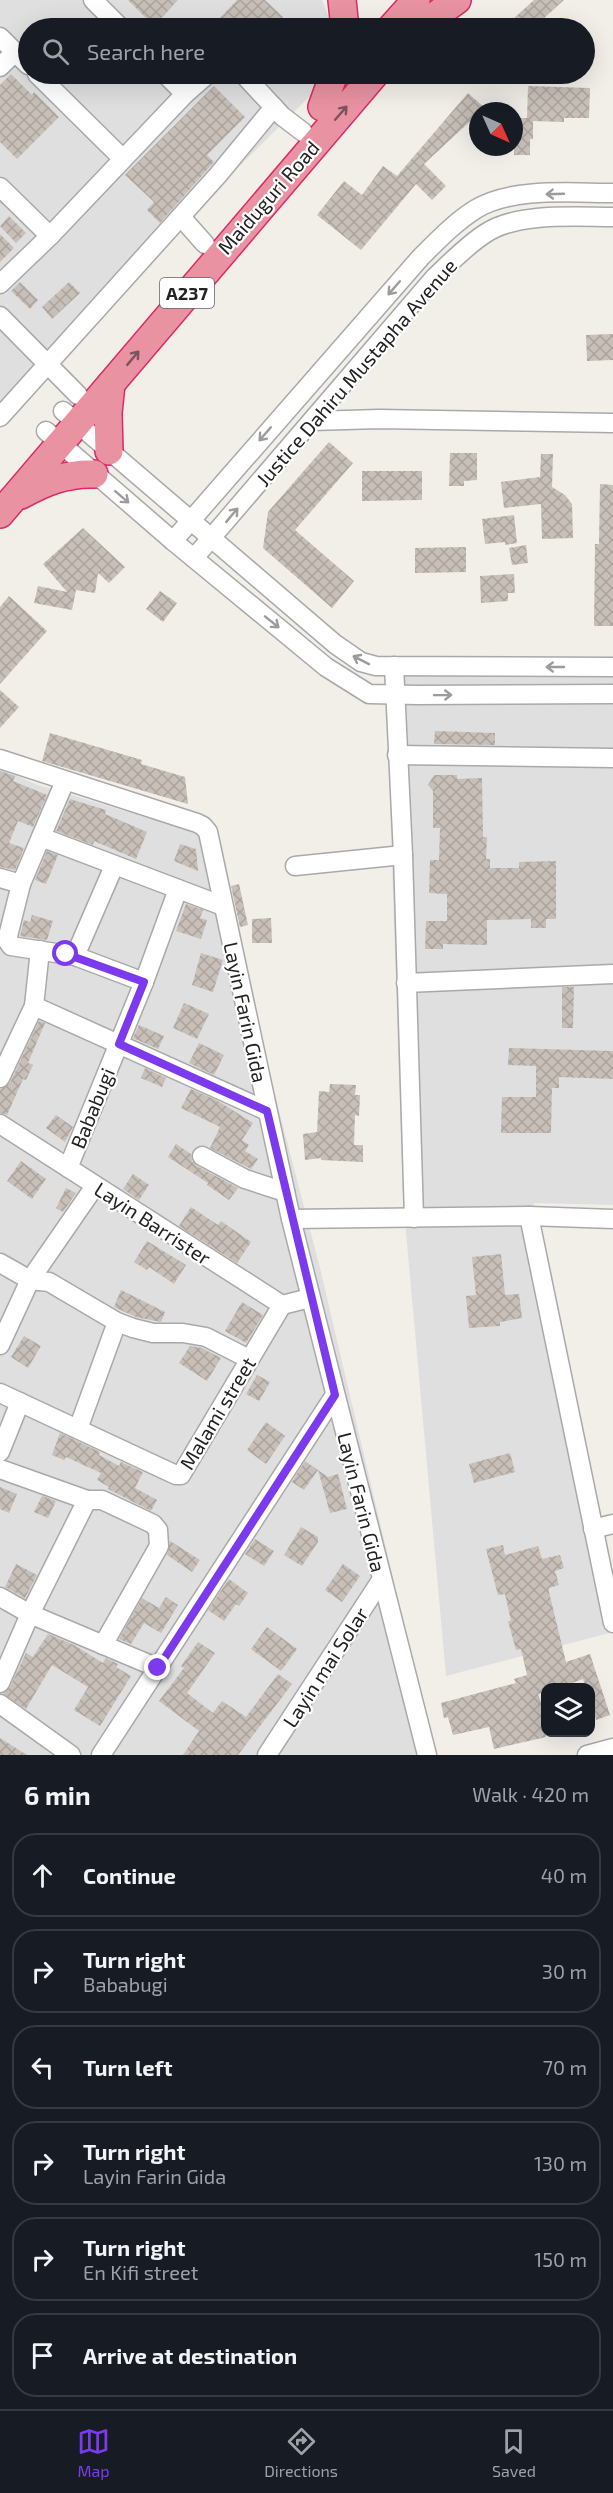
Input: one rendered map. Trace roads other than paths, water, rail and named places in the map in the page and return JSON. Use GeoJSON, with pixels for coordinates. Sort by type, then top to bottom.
{"type":"FeatureCollection","features":[{"type":"Feature","properties":{"kind":"highway"},"geometry":{"type":"LineString","coordinates":[[342,0],[344,18]]}},
{"type":"Feature","properties":{"kind":"highway"},"geometry":{"type":"LineString","coordinates":[[400,18],[416,0]]}},
{"type":"Feature","properties":{"kind":"highway"},"geometry":{"type":"LineString","coordinates":[[432,18],[457,0]]}},
{"type":"Feature","properties":{"kind":"highway"},"geometry":{"type":"LineString","coordinates":[[322,107],[330,84]]}},
{"type":"Feature","properties":{"kind":"highway","name":"Maiduguri Road"},"geometry":{"type":"LineString","coordinates":[[4,500],[205,244],[342,84]]}},
{"type":"Feature","properties":{"kind":"highway","name":"Maiduguri Road"},"geometry":{"type":"LineString","coordinates":[[65,421],[111,384],[366,84]]}},
{"type":"Feature","properties":{"kind":"highway"},"geometry":{"type":"LineString","coordinates":[[109,451],[108,413],[111,384]]}},
{"type":"Feature","properties":{"kind":"highway"},"geometry":{"type":"LineString","coordinates":[[4,500],[42,483],[66,476],[94,474]]}},
{"type":"Feature","properties":{"kind":"street"},"geometry":{"type":"LineString","coordinates":[[93,0],[111,18]]}},
{"type":"Feature","properties":{"kind":"street"},"geometry":{"type":"LineString","coordinates":[[0,37],[18,55]]}},
{"type":"Feature","properties":{"kind":"street"},"geometry":{"type":"LineString","coordinates":[[0,67],[15,52]]}},
{"type":"Feature","properties":{"kind":"street"},"geometry":{"type":"LineString","coordinates":[[47,84],[122,158]]}},
{"type":"Feature","properties":{"kind":"street"},"geometry":{"type":"LineString","coordinates":[[175,84],[185,94]]}},
{"type":"Feature","properties":{"kind":"street"},"geometry":{"type":"LineString","coordinates":[[0,284],[50,236],[122,158],[196,84]]}},
{"type":"Feature","properties":{"kind":"street"},"geometry":{"type":"LineString","coordinates":[[252,84],[274,107],[303,132]]}},
{"type":"Feature","properties":{"kind":"street"},"geometry":{"type":"LineString","coordinates":[[0,417],[181,217],[274,107]]}},
{"type":"Feature","properties":{"kind":"street"},"geometry":{"type":"LineString","coordinates":[[0,187],[50,236]]}},
{"type":"Feature","properties":{"kind":"street"},"geometry":{"type":"LineString","coordinates":[[173,541],[420,258],[448,230],[477,208],[509,197],[613,193]]}},
{"type":"Feature","properties":{"kind":"street"},"geometry":{"type":"LineString","coordinates":[[477,208],[488,231]]}},
{"type":"Feature","properties":{"kind":"street"},"geometry":{"type":"LineString","coordinates":[[181,217],[205,244]]}},
{"type":"Feature","properties":{"kind":"street","name":"Justice Dahiru Mustapha Avenue"},"geometry":{"type":"LineString","coordinates":[[194,558],[434,278],[463,251],[488,231],[519,220],[613,217]]}},
{"type":"Feature","properties":{"kind":"street"},"geometry":{"type":"LineString","coordinates":[[0,316],[49,364],[65,421],[94,474],[345,680],[369,694],[613,694]]}},
{"type":"Feature","properties":{"kind":"street"},"geometry":{"type":"LineString","coordinates":[[312,421],[379,419],[613,423]]}},
{"type":"Feature","properties":{"kind":"street"},"geometry":{"type":"LineString","coordinates":[[65,421],[109,451],[335,644],[361,662],[376,666],[613,667]]}},
{"type":"Feature","properties":{"kind":"street"},"geometry":{"type":"LineString","coordinates":[[394,666],[403,855],[414,1218]]}},
{"type":"Feature","properties":{"kind":"street"},"geometry":{"type":"LineString","coordinates":[[397,754],[613,758]]}},
{"type":"Feature","properties":{"kind":"street","name":"Layin Farin Gida"},"geometry":{"type":"LineString","coordinates":[[0,759],[203,825],[208,832],[291,1219],[427,1755]]}},
{"type":"Feature","properties":{"kind":"street"},"geometry":{"type":"LineString","coordinates":[[65,781],[21,884],[7,940],[11,946],[75,956],[144,982]]}},
{"type":"Feature","properties":{"kind":"street"},"geometry":{"type":"LineString","coordinates":[[41,837],[223,906]]}},
{"type":"Feature","properties":{"kind":"street"},"geometry":{"type":"LineString","coordinates":[[295,866],[403,855]]}},
{"type":"Feature","properties":{"kind":"street"},"geometry":{"type":"LineString","coordinates":[[75,956],[114,866]]}},
{"type":"Feature","properties":{"kind":"street"},"geometry":{"type":"LineString","coordinates":[[0,878],[21,884]]}},
{"type":"Feature","properties":{"kind":"street","name":"Bababugi"},"geometry":{"type":"LineString","coordinates":[[68,1168],[144,982],[178,889]]}},
{"type":"Feature","properties":{"kind":"street"},"geometry":{"type":"LineString","coordinates":[[0,1078],[34,1006],[40,950]]}},
{"type":"Feature","properties":{"kind":"street"},"geometry":{"type":"LineString","coordinates":[[406,982],[613,974]]}},
{"type":"Feature","properties":{"kind":"street"},"geometry":{"type":"LineString","coordinates":[[34,1006],[267,1111]]}},
{"type":"Feature","properties":{"kind":"street","name":"Layin Barrister"},"geometry":{"type":"LineString","coordinates":[[0,1124],[282,1305]]}},
{"type":"Feature","properties":{"kind":"street"},"geometry":{"type":"LineString","coordinates":[[202,1156],[245,1179],[285,1192]]}},
{"type":"Feature","properties":{"kind":"street"},"geometry":{"type":"LineString","coordinates":[[0,1345],[30,1280],[95,1185]]}},
{"type":"Feature","properties":{"kind":"street"},"geometry":{"type":"LineString","coordinates":[[529,1216],[613,1623]]}},
{"type":"Feature","properties":{"kind":"street"},"geometry":{"type":"LineString","coordinates":[[291,1219],[529,1216],[613,1219]]}},
{"type":"Feature","properties":{"kind":"street"},"geometry":{"type":"LineString","coordinates":[[0,1263],[30,1280],[49,1282],[117,1322],[153,1333],[183,1333],[206,1337],[249,1359]]}},
{"type":"Feature","properties":{"kind":"street"},"geometry":{"type":"LineString","coordinates":[[282,1305],[310,1298]]}},
{"type":"Feature","properties":{"kind":"street","name":"Malami street"},"geometry":{"type":"LineString","coordinates":[[0,1393],[176,1475],[182,1475],[282,1305]]}},
{"type":"Feature","properties":{"kind":"street"},"geometry":{"type":"LineString","coordinates":[[78,1429],[117,1322]]}},
{"type":"Feature","properties":{"kind":"street"},"geometry":{"type":"LineString","coordinates":[[101,1755],[335,1395]]}},
{"type":"Feature","properties":{"kind":"street"},"geometry":{"type":"LineString","coordinates":[[0,1452],[20,1402]]}},
{"type":"Feature","properties":{"kind":"street"},"geometry":{"type":"LineString","coordinates":[[0,1469],[87,1500],[102,1500],[153,1524],[160,1538],[159,1546],[103,1645]]}},
{"type":"Feature","properties":{"kind":"street"},"geometry":{"type":"LineString","coordinates":[[0,1683],[30,1614],[87,1500]]}},
{"type":"Feature","properties":{"kind":"street"},"geometry":{"type":"LineString","coordinates":[[593,1529],[613,1524]]}},
{"type":"Feature","properties":{"kind":"street","name":"Layin mai Solar"},"geometry":{"type":"LineString","coordinates":[[267,1755],[382,1579]]}},
{"type":"Feature","properties":{"kind":"street"},"geometry":{"type":"LineString","coordinates":[[0,1597],[30,1614],[158,1668]]}},
{"type":"Feature","properties":{"kind":"street"},"geometry":{"type":"LineString","coordinates":[[0,1704],[71,1755]]}},
{"type":"Feature","properties":{"kind":"street"},"geometry":{"type":"LineString","coordinates":[[587,1755],[613,1748]]}}]}
